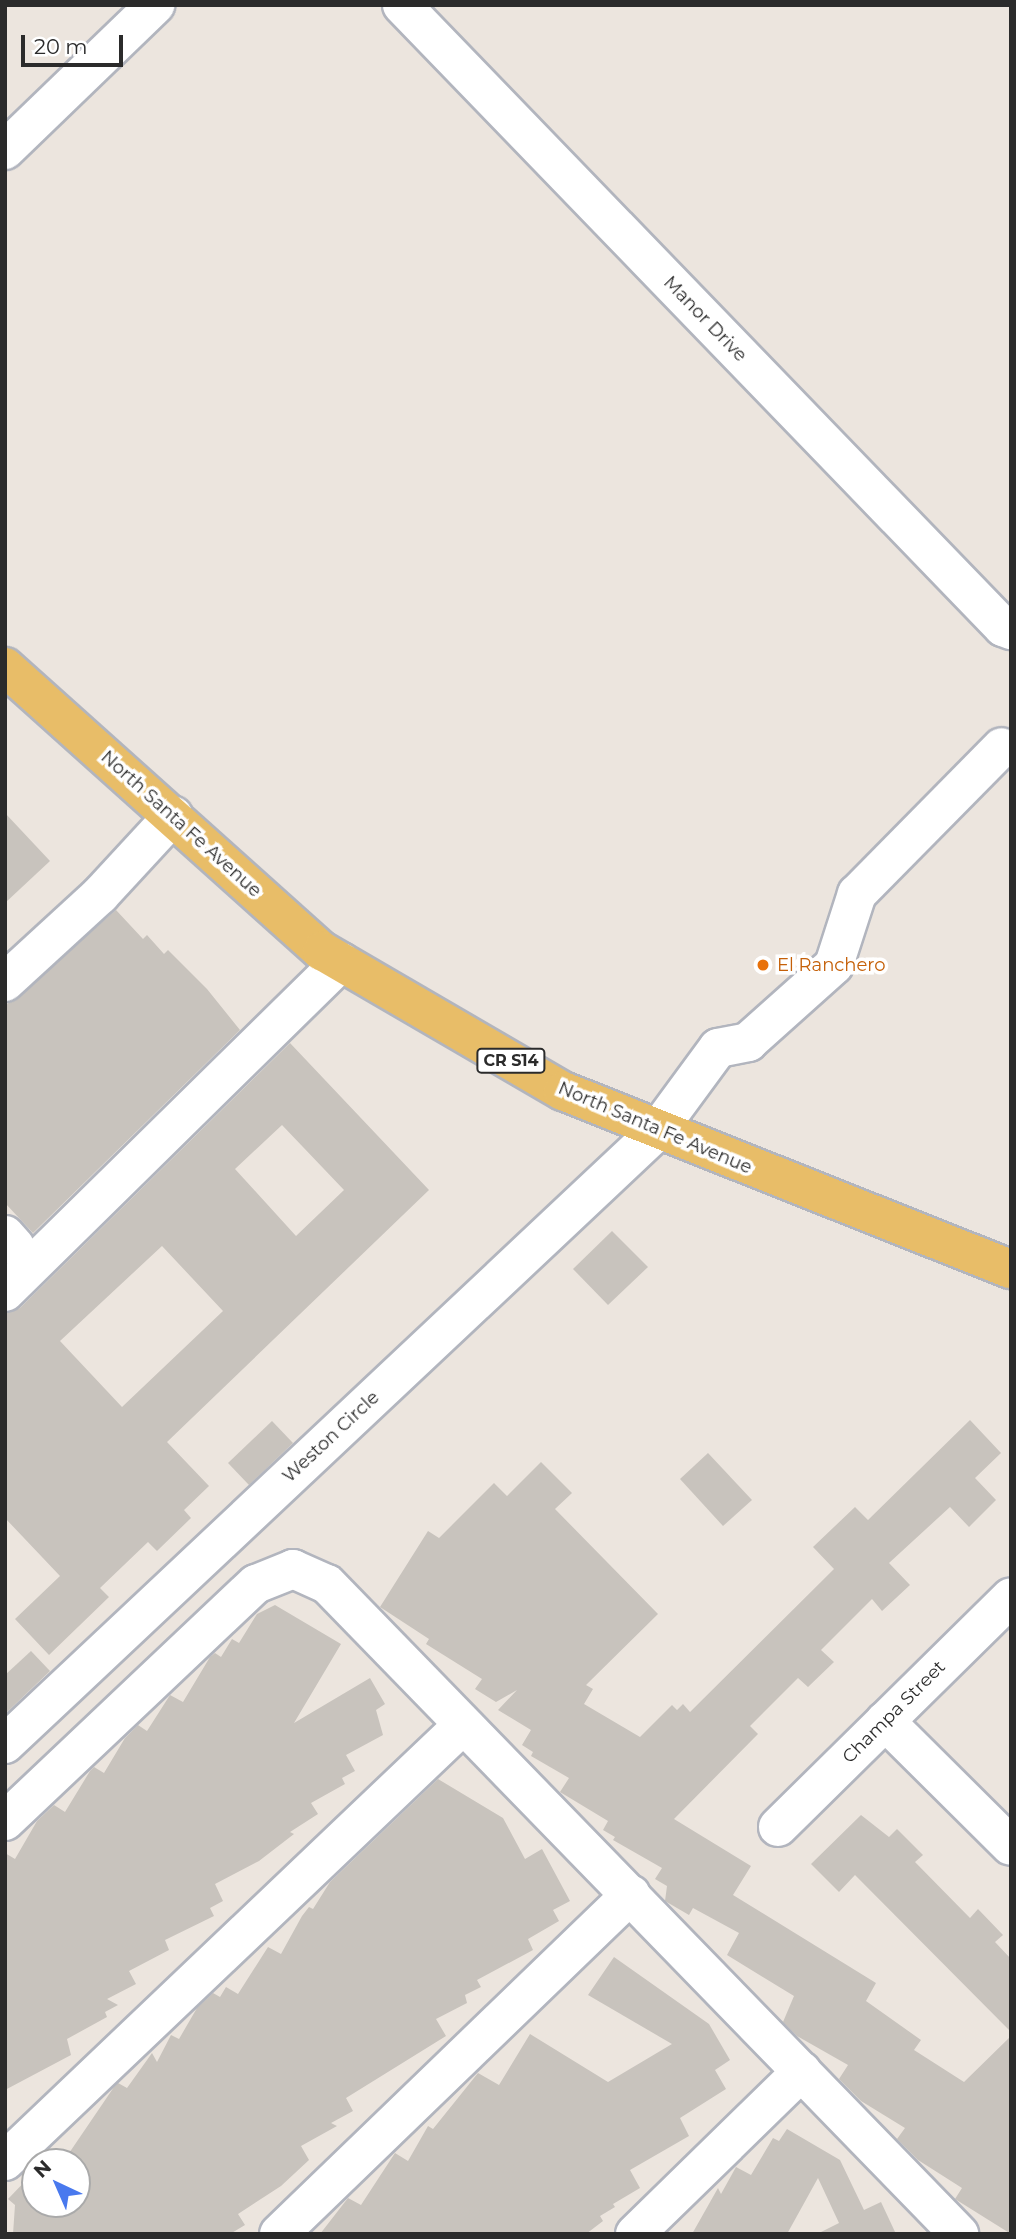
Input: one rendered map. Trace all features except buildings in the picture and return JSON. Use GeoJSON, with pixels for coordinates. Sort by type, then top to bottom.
{"type":"FeatureCollection","features":[{"type":"Feature","properties":{"kind":"main road","name":"North Santa Fe Avenue"},"geometry":{"type":"LineString","coordinates":[[5,667],[322,951],[563,1091],[657,1131],[1011,1269]]}},
{"type":"Feature","properties":{"kind":"street"},"geometry":{"type":"LineString","coordinates":[[5,150],[155,5]]}},
{"type":"Feature","properties":{"kind":"street","name":"Manor Drive"},"geometry":{"type":"LineString","coordinates":[[402,5],[1003,627],[1011,630]]}},
{"type":"Feature","properties":{"kind":"street","name":"Weston Circle"},"geometry":{"type":"LineString","coordinates":[[5,1744],[657,1131],[718,1048],[748,1042],[834,965],[857,894],[1002,747]]}},
{"type":"Feature","properties":{"kind":"street"},"geometry":{"type":"LineString","coordinates":[[5,982],[100,895],[173,817]]}},
{"type":"Feature","properties":{"kind":"street"},"geometry":{"type":"LineString","coordinates":[[5,1292],[341,962]]}},
{"type":"Feature","properties":{"kind":"street"},"geometry":{"type":"LineString","coordinates":[[5,1821],[256,1584],[293,1569],[327,1584],[959,2234]]}},
{"type":"Feature","properties":{"kind":"street","name":"Champa Street"},"geometry":{"type":"LineString","coordinates":[[778,1827],[1011,1597]]}},
{"type":"Feature","properties":{"kind":"street"},"geometry":{"type":"LineString","coordinates":[[885,1721],[1011,1846]]}},
{"type":"Feature","properties":{"kind":"street"},"geometry":{"type":"LineString","coordinates":[[5,2161],[463,1725]]}},
{"type":"Feature","properties":{"kind":"street"},"geometry":{"type":"LineString","coordinates":[[279,2234],[631,1894]]}},
{"type":"Feature","properties":{"kind":"street"},"geometry":{"type":"LineString","coordinates":[[635,2234],[802,2071]]}},
{"type":"Feature","properties":{"kind":"place","name":"El Ranchero"},"geometry":{"type":"Point","coordinates":[763,965]}}]}
